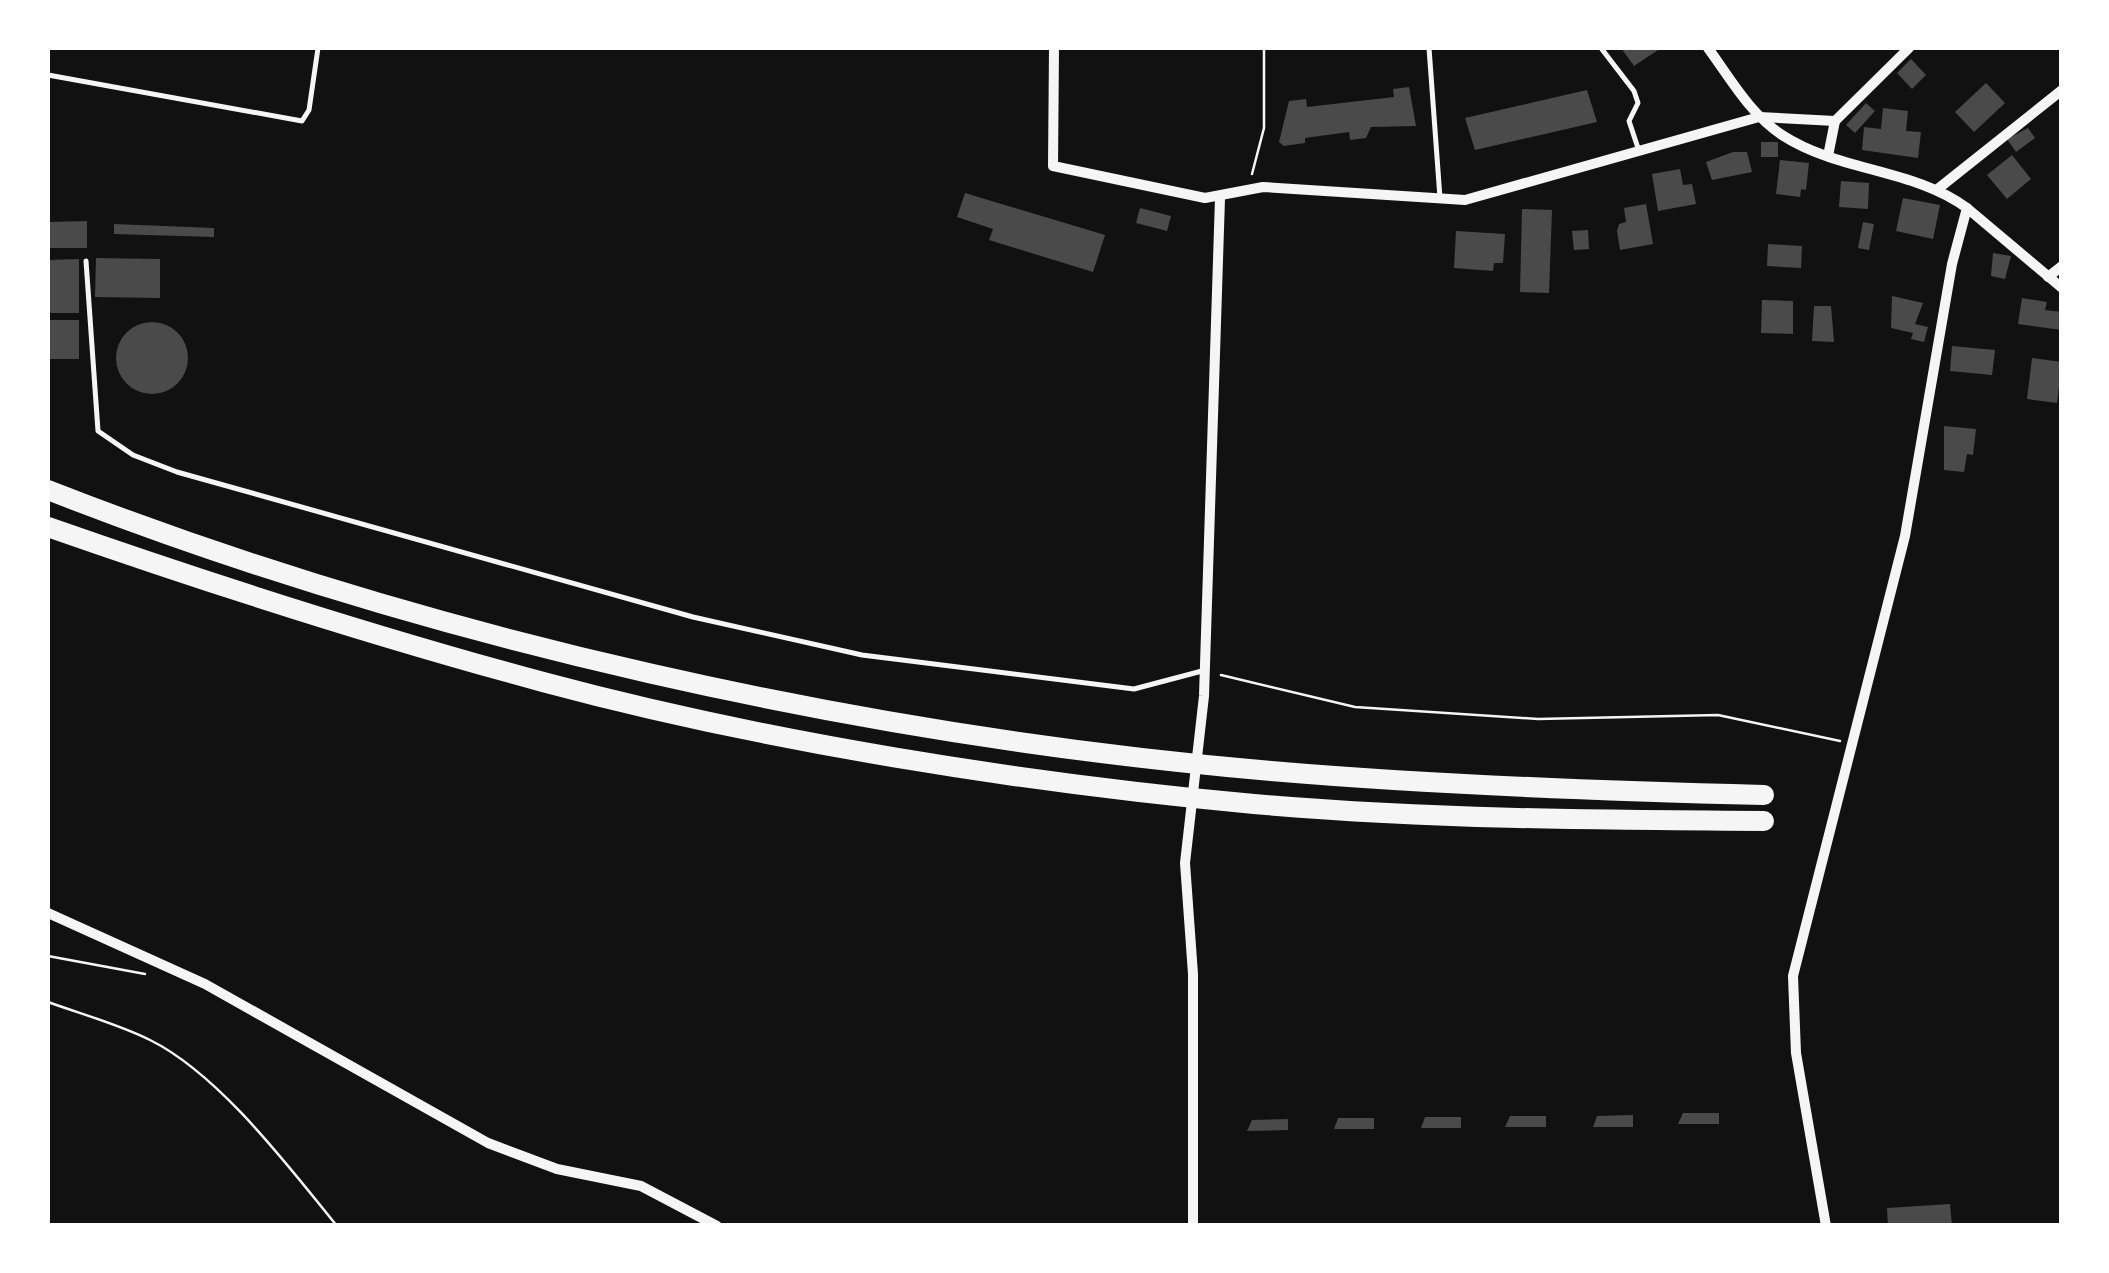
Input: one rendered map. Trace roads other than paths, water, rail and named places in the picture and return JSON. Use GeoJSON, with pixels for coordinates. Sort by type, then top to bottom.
{"type":"FeatureCollection","features":[{"type":"Feature","properties":{"kind":"highway"},"geometry":{"type":"LineString","coordinates":[[48,490],[306,579],[540,645],[762,698],[986,737],[1267,771],[1494,787],[1764,795]]}},
{"type":"Feature","properties":{"kind":"highway"},"geometry":{"type":"LineString","coordinates":[[48,528],[293,611],[548,684],[775,734],[968,767],[1253,804],[1508,820],[1764,821]]}},
{"type":"Feature","properties":{"kind":"street"},"geometry":{"type":"LineString","coordinates":[[1054,48],[1053,166],[1118,183],[1220,198],[1250,189],[1464,200],[1759,117],[1834,121]]}},
{"type":"Feature","properties":{"kind":"street"},"geometry":{"type":"LineString","coordinates":[[1708,48],[1759,117],[1785,137],[1828,156],[1939,188],[2062,288]]}},
{"type":"Feature","properties":{"kind":"street"},"geometry":{"type":"LineString","coordinates":[[1828,156],[1834,121],[1909,48]]}},
{"type":"Feature","properties":{"kind":"street"},"geometry":{"type":"LineString","coordinates":[[1939,188],[2062,90]]}},
{"type":"Feature","properties":{"kind":"street"},"geometry":{"type":"LineString","coordinates":[[1193,1226],[1193,974],[1186,863],[1204,696],[1220,198]]}},
{"type":"Feature","properties":{"kind":"street"},"geometry":{"type":"LineString","coordinates":[[1826,1226],[1796,1053],[1793,976],[1905,536],[1952,264],[1968,208]]}},
{"type":"Feature","properties":{"kind":"street"},"geometry":{"type":"LineString","coordinates":[[2048,276],[2062,266]]}},
{"type":"Feature","properties":{"kind":"street"},"geometry":{"type":"LineString","coordinates":[[48,913],[206,984],[488,1143],[557,1170],[641,1186],[717,1226]]}},
{"type":"Feature","properties":{"kind":"lane"},"geometry":{"type":"LineString","coordinates":[[48,75],[302,122],[309,110],[318,48]]}},
{"type":"Feature","properties":{"kind":"lane"},"geometry":{"type":"LineString","coordinates":[[1429,48],[1440,198]]}},
{"type":"Feature","properties":{"kind":"lane"},"geometry":{"type":"LineString","coordinates":[[1601,48],[1634,91],[1638,104],[1629,121],[1639,151]]}},
{"type":"Feature","properties":{"kind":"lane"},"geometry":{"type":"LineString","coordinates":[[86,261],[98,431],[133,454],[177,472],[694,617],[862,655],[1134,689],[1182,673],[1205,671]]}}]}
